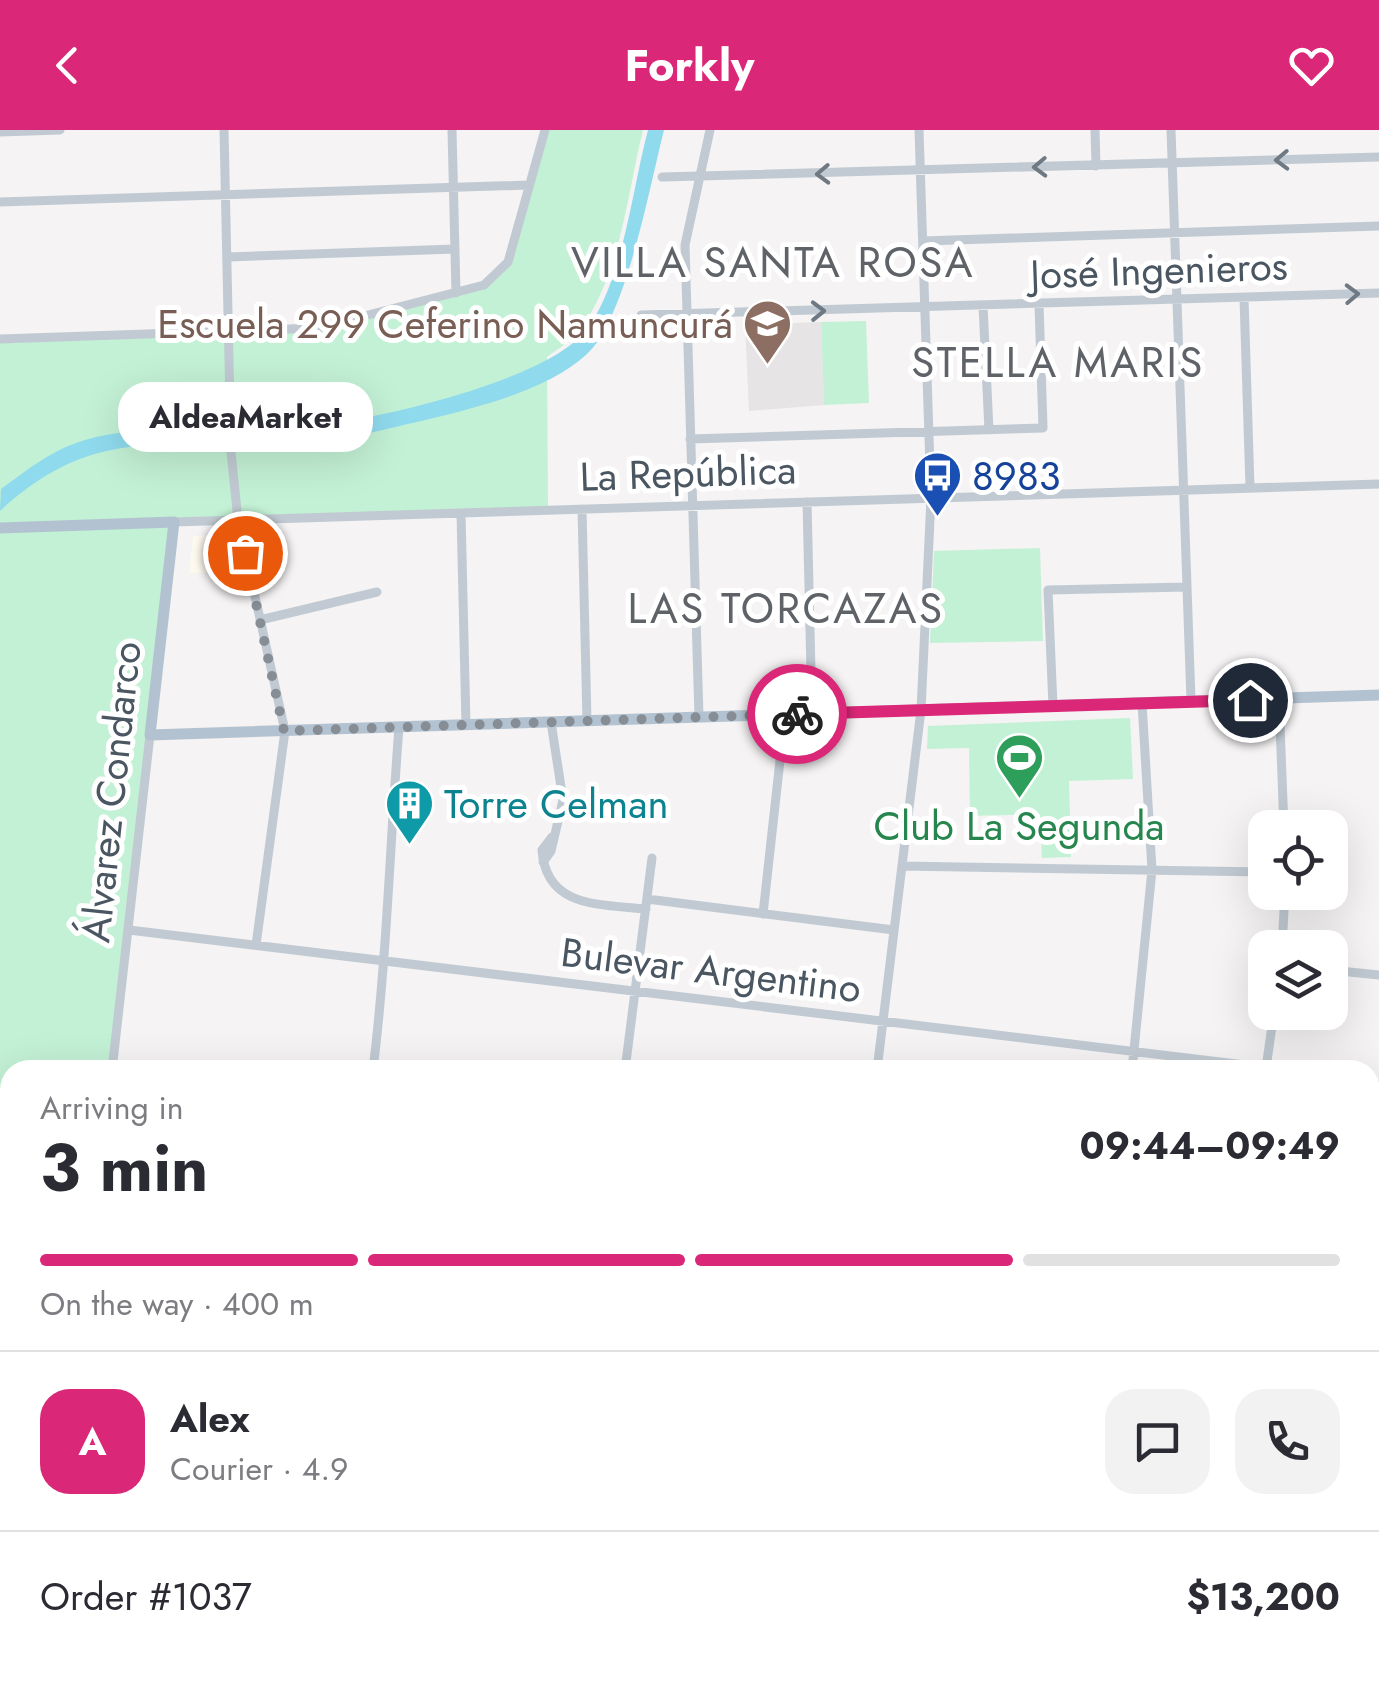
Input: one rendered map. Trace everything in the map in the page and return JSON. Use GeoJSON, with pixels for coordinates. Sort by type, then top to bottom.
{"type":"FeatureCollection","features":[{"type":"Feature","properties":{"kind":"main road","name":"La República"},"geometry":{"type":"LineString","coordinates":[[0,528],[174,522]]}},
{"type":"Feature","properties":{"kind":"main road","name":"Álvarez Condarco"},"geometry":{"type":"LineString","coordinates":[[150,735],[174,522]]}},
{"type":"Feature","properties":{"kind":"main road"},"geometry":{"type":"LineString","coordinates":[[150,735],[1379,695]]}},
{"type":"Feature","properties":{"kind":"street"},"geometry":{"type":"LineString","coordinates":[[0,132],[60,130]]}},
{"type":"Feature","properties":{"kind":"street"},"geometry":{"type":"LineString","coordinates":[[224,130],[231,452],[238,520],[284,731],[256,945]]}},
{"type":"Feature","properties":{"kind":"street"},"geometry":{"type":"LineString","coordinates":[[452,130],[456,293]]}},
{"type":"Feature","properties":{"kind":"street"},"geometry":{"type":"LineString","coordinates":[[0,336],[318,328],[456,293],[496,277],[508,262],[545,130]]}},
{"type":"Feature","properties":{"kind":"street"},"geometry":{"type":"LineString","coordinates":[[699,718],[685,245],[710,130]]}},
{"type":"Feature","properties":{"kind":"street"},"geometry":{"type":"LineString","coordinates":[[878,1060],[921,710],[931,498],[919,130]]}},
{"type":"Feature","properties":{"kind":"street"},"geometry":{"type":"LineString","coordinates":[[1095,130],[1096,166]]}},
{"type":"Feature","properties":{"kind":"street"},"geometry":{"type":"LineString","coordinates":[[1171,130],[1191,702]]}},
{"type":"Feature","properties":{"kind":"street"},"geometry":{"type":"LineString","coordinates":[[662,178],[1379,157]]}},
{"type":"Feature","properties":{"kind":"street"},"geometry":{"type":"LineString","coordinates":[[0,202],[529,186]]}},
{"type":"Feature","properties":{"kind":"street"},"geometry":{"type":"LineString","coordinates":[[923,241],[1379,226]]}},
{"type":"Feature","properties":{"kind":"street"},"geometry":{"type":"LineString","coordinates":[[228,256],[455,249]]}},
{"type":"Feature","properties":{"kind":"street","name":"José Ingenieros"},"geometry":{"type":"LineString","coordinates":[[640,315],[1379,293]]}},
{"type":"Feature","properties":{"kind":"street"},"geometry":{"type":"LineString","coordinates":[[1244,298],[1250,488]]}},
{"type":"Feature","properties":{"kind":"street"},"geometry":{"type":"LineString","coordinates":[[690,439],[1043,428],[1039,304]]}},
{"type":"Feature","properties":{"kind":"street"},"geometry":{"type":"LineString","coordinates":[[984,306],[989,430]]}},
{"type":"Feature","properties":{"kind":"street","name":"La República"},"geometry":{"type":"LineString","coordinates":[[174,522],[1379,484]]}},
{"type":"Feature","properties":{"kind":"street"},"geometry":{"type":"LineString","coordinates":[[806,502],[812,714]]}},
{"type":"Feature","properties":{"kind":"street"},"geometry":{"type":"LineString","coordinates":[[582,509],[588,721]]}},
{"type":"Feature","properties":{"kind":"street"},"geometry":{"type":"LineString","coordinates":[[462,513],[466,725]]}},
{"type":"Feature","properties":{"kind":"street"},"geometry":{"type":"LineString","coordinates":[[1053,706],[1048,590],[1187,587]]}},
{"type":"Feature","properties":{"kind":"street"},"geometry":{"type":"LineString","coordinates":[[260,620],[376,592]]}},
{"type":"Feature","properties":{"kind":"street"},"geometry":{"type":"LineString","coordinates":[[1280,698],[1283,810]]}},
{"type":"Feature","properties":{"kind":"street"},"geometry":{"type":"LineString","coordinates":[[1133,1060],[1152,870],[1142,703]]}},
{"type":"Feature","properties":{"kind":"street"},"geometry":{"type":"LineString","coordinates":[[763,914],[785,714]]}},
{"type":"Feature","properties":{"kind":"street"},"geometry":{"type":"LineString","coordinates":[[551,722],[563,791],[552,837],[543,846],[543,862],[546,876],[566,898],[763,914],[894,930]]}},
{"type":"Feature","properties":{"kind":"street"},"geometry":{"type":"LineString","coordinates":[[374,1060],[387,961],[387,870],[399,727]]}},
{"type":"Feature","properties":{"kind":"street","name":"Álvarez Condarco"},"geometry":{"type":"LineString","coordinates":[[113,1060],[150,735]]}},
{"type":"Feature","properties":{"kind":"street"},"geometry":{"type":"LineString","coordinates":[[626,1060],[652,858]]}},
{"type":"Feature","properties":{"kind":"street"},"geometry":{"type":"LineString","coordinates":[[902,866],[1248,872]]}},
{"type":"Feature","properties":{"kind":"street","name":"Bulevar Argentino"},"geometry":{"type":"LineString","coordinates":[[129,930],[1200,1060]]}},
{"type":"Feature","properties":{"kind":"street"},"geometry":{"type":"LineString","coordinates":[[1348,972],[1379,975]]}},
{"type":"Feature","properties":{"kind":"street"},"geometry":{"type":"LineString","coordinates":[[1267,1060],[1271,1030]]}},
{"type":"Feature","properties":{"kind":"shaded area","name":"Escuela 299 Ceferino Namuncurá"},"geometry":{"type":"Polygon","coordinates":[[[821,322],[824,405],[749,411],[745,325],[821,322]]]}},
{"type":"Feature","properties":{"kind":"shaded area"},"geometry":{"type":"Polygon","coordinates":[[[225,535],[234,572],[189,573],[193,536],[225,535]]]}},
{"type":"Feature","properties":{"kind":"green space"},"geometry":{"type":"Polygon","coordinates":[[[545,130],[643,130],[604,287],[578,332],[547,357],[548,510],[174,522],[113,1060],[0,1060],[0,339],[318,328],[484,285],[508,262],[545,130]]]}},
{"type":"Feature","properties":{"kind":"green space"},"geometry":{"type":"Polygon","coordinates":[[[866,321],[869,403],[824,405],[821,322],[866,321]]]}},
{"type":"Feature","properties":{"kind":"green space"},"geometry":{"type":"Polygon","coordinates":[[[1040,548],[1043,641],[930,643],[934,551],[1040,548]]]}},
{"type":"Feature","properties":{"kind":"green space","name":"Club La Segunda"},"geometry":{"type":"Polygon","coordinates":[[[1130,718],[1133,779],[1069,781],[1071,857],[1042,858],[1040,814],[970,816],[969,748],[927,749],[928,726],[1130,718]]]}},
{"type":"Feature","properties":{"kind":"water"},"geometry":{"type":"Polygon","coordinates":[[[648,130],[664,130],[625,282],[601,336],[587,354],[565,371],[481,406],[363,435],[338,435],[296,444],[140,446],[106,451],[72,462],[37,482],[0,511],[1,489],[51,455],[85,440],[131,432],[305,428],[444,399],[535,366],[569,346],[590,325],[602,304],[626,231],[648,130]]]}},
{"type":"Feature","properties":{"kind":"way so far"},"geometry":{"type":"LineString","coordinates":[[245,553],[284,731],[797,714]]}},
{"type":"Feature","properties":{"kind":"place","name":"Escuela 299 Ceferino Namuncurá"},"geometry":{"type":"Point","coordinates":[768,366]}},
{"type":"Feature","properties":{"kind":"place","name":"8983"},"geometry":{"type":"Point","coordinates":[937,518]}},
{"type":"Feature","properties":{"kind":"place","name":"AldeaMarket"},"geometry":{"type":"Point","coordinates":[245,553]}},
{"type":"Feature","properties":{"kind":"place","name":"Club La Segunda"},"geometry":{"type":"Point","coordinates":[1019,800]}},
{"type":"Feature","properties":{"kind":"place","name":"Torre Celman"},"geometry":{"type":"Point","coordinates":[409,846]}},
{"type":"Feature","properties":{"kind":"district","name":"VILLA SANTA ROSA"},"geometry":{"type":"Point","coordinates":[773,262]}},
{"type":"Feature","properties":{"kind":"district","name":"STELLA MARIS"},"geometry":{"type":"Point","coordinates":[1058,362]}},
{"type":"Feature","properties":{"kind":"district","name":"LAS TORCAZAS"},"geometry":{"type":"Point","coordinates":[786,608]}},
{"type":"Feature","properties":{"kind":"route"},"geometry":{"type":"LineString","coordinates":[[797,714],[1250,700]]}}]}
